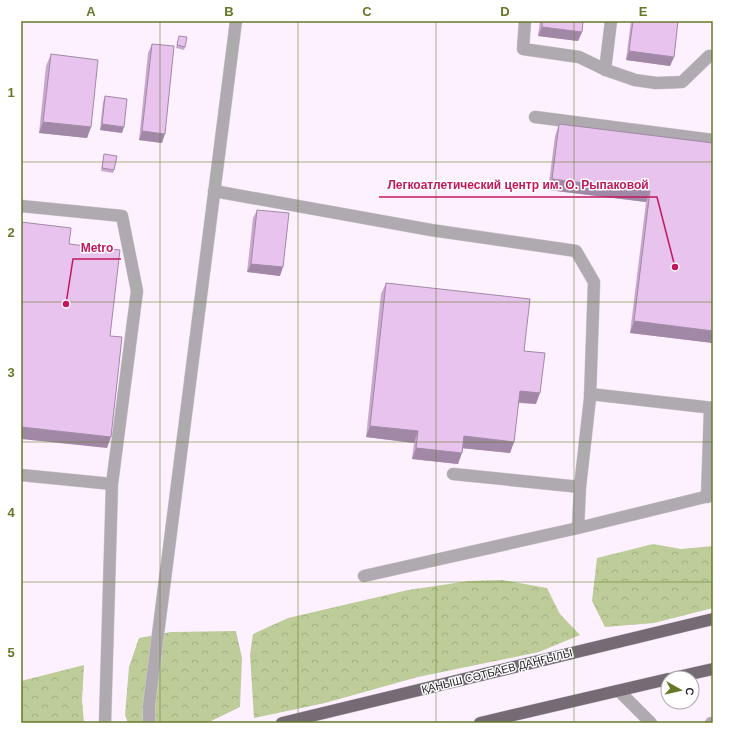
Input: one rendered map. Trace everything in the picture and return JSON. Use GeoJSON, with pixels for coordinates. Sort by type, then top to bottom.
{"type":"FeatureCollection","features":[{"type":"Feature","properties":{"kind":"main road","name":"ҚАНЫШ СӘТБАЕВ ДАҢҒЫЛЫ"},"geometry":{"type":"LineString","coordinates":[[282,723],[713,619]]}},
{"type":"Feature","properties":{"kind":"main road"},"geometry":{"type":"LineString","coordinates":[[700,672],[713,669]]}},
{"type":"Feature","properties":{"kind":"main road"},"geometry":{"type":"LineString","coordinates":[[480,723],[660,681]]}},
{"type":"Feature","properties":{"kind":"street"},"geometry":{"type":"LineString","coordinates":[[149,723],[149,705],[236,21]]}},
{"type":"Feature","properties":{"kind":"street"},"geometry":{"type":"LineString","coordinates":[[525,21],[523,49],[579,57],[604,70],[635,80],[656,83],[682,82],[709,56],[713,56]]}},
{"type":"Feature","properties":{"kind":"street"},"geometry":{"type":"LineString","coordinates":[[604,70],[612,21]]}},
{"type":"Feature","properties":{"kind":"street"},"geometry":{"type":"LineString","coordinates":[[535,117],[713,140]]}},
{"type":"Feature","properties":{"kind":"street"},"geometry":{"type":"LineString","coordinates":[[214,191],[431,230],[576,251],[594,282],[590,394],[580,487],[578,528]]}},
{"type":"Feature","properties":{"kind":"street"},"geometry":{"type":"LineString","coordinates":[[21,206],[122,216],[137,291],[112,484],[106,723]]}},
{"type":"Feature","properties":{"kind":"street"},"geometry":{"type":"LineString","coordinates":[[364,576],[578,528],[710,496],[712,408],[590,394]]}},
{"type":"Feature","properties":{"kind":"street"},"geometry":{"type":"LineString","coordinates":[[453,474],[580,487]]}},
{"type":"Feature","properties":{"kind":"street"},"geometry":{"type":"LineString","coordinates":[[21,475],[112,484]]}},
{"type":"Feature","properties":{"kind":"street"},"geometry":{"type":"LineString","coordinates":[[620,690],[651,723]]}},
{"type":"Feature","properties":{"kind":"green space"},"geometry":{"type":"Polygon","coordinates":[[[653,544],[681,549],[713,546],[713,608],[654,623],[605,627],[592,601],[597,558],[653,544]]]}},
{"type":"Feature","properties":{"kind":"green space"},"geometry":{"type":"Polygon","coordinates":[[[502,580],[547,588],[560,614],[580,635],[539,652],[418,677],[325,703],[254,718],[250,655],[253,634],[288,618],[408,590],[469,581],[502,580]]]}},
{"type":"Feature","properties":{"kind":"green space"},"geometry":{"type":"Polygon","coordinates":[[[236,631],[242,658],[240,707],[207,723],[128,723],[125,715],[129,667],[139,638],[171,632],[236,631]]]}},
{"type":"Feature","properties":{"kind":"green space"},"geometry":{"type":"Polygon","coordinates":[[[84,665],[82,700],[84,723],[21,723],[21,681],[84,665]]]}},
{"type":"Feature","properties":{"kind":"building"},"geometry":{"type":"Polygon","coordinates":[[[542,21],[583,21],[582,32],[542,27],[542,21]]]}},
{"type":"Feature","properties":{"kind":"building"},"geometry":{"type":"Polygon","coordinates":[[[633,21],[678,21],[674,57],[629,51],[633,21]]]}},
{"type":"Feature","properties":{"kind":"building"},"geometry":{"type":"Polygon","coordinates":[[[179,36],[187,37],[185,47],[177,45],[179,36]]]}},
{"type":"Feature","properties":{"kind":"building"},"geometry":{"type":"Polygon","coordinates":[[[152,44],[174,46],[165,134],[142,131],[152,44]]]}},
{"type":"Feature","properties":{"kind":"building"},"geometry":{"type":"Polygon","coordinates":[[[51,54],[98,60],[91,127],[43,122],[51,54]]]}},
{"type":"Feature","properties":{"kind":"building"},"geometry":{"type":"Polygon","coordinates":[[[105,96],[127,99],[124,127],[102,124],[105,96]]]}},
{"type":"Feature","properties":{"kind":"building"},"geometry":{"type":"Polygon","coordinates":[[[559,124],[713,143],[713,331],[634,321],[650,191],[552,179],[559,124]]]}},
{"type":"Feature","properties":{"kind":"building"},"geometry":{"type":"Polygon","coordinates":[[[104,154],[117,156],[114,170],[102,168],[104,154]]]}},
{"type":"Feature","properties":{"kind":"building"},"geometry":{"type":"Polygon","coordinates":[[[257,210],[289,213],[283,267],[251,264],[257,210]]]}},
{"type":"Feature","properties":{"kind":"building"},"geometry":{"type":"Polygon","coordinates":[[[21,222],[71,228],[69,244],[120,250],[110,336],[122,337],[111,437],[21,427],[21,222]]]}},
{"type":"Feature","properties":{"kind":"building"},"geometry":{"type":"Polygon","coordinates":[[[386,283],[530,299],[524,351],[545,353],[540,393],[520,391],[514,442],[464,436],[462,453],[416,448],[418,431],[370,426],[386,283]]]}},
{"type":"Feature","properties":{"kind":"place","name":"Легкоатлетический центр им. О. Рыпаковой"},"geometry":{"type":"Point","coordinates":[675,267]}},
{"type":"Feature","properties":{"kind":"place","name":"Metro"},"geometry":{"type":"Point","coordinates":[66,304]}}]}
